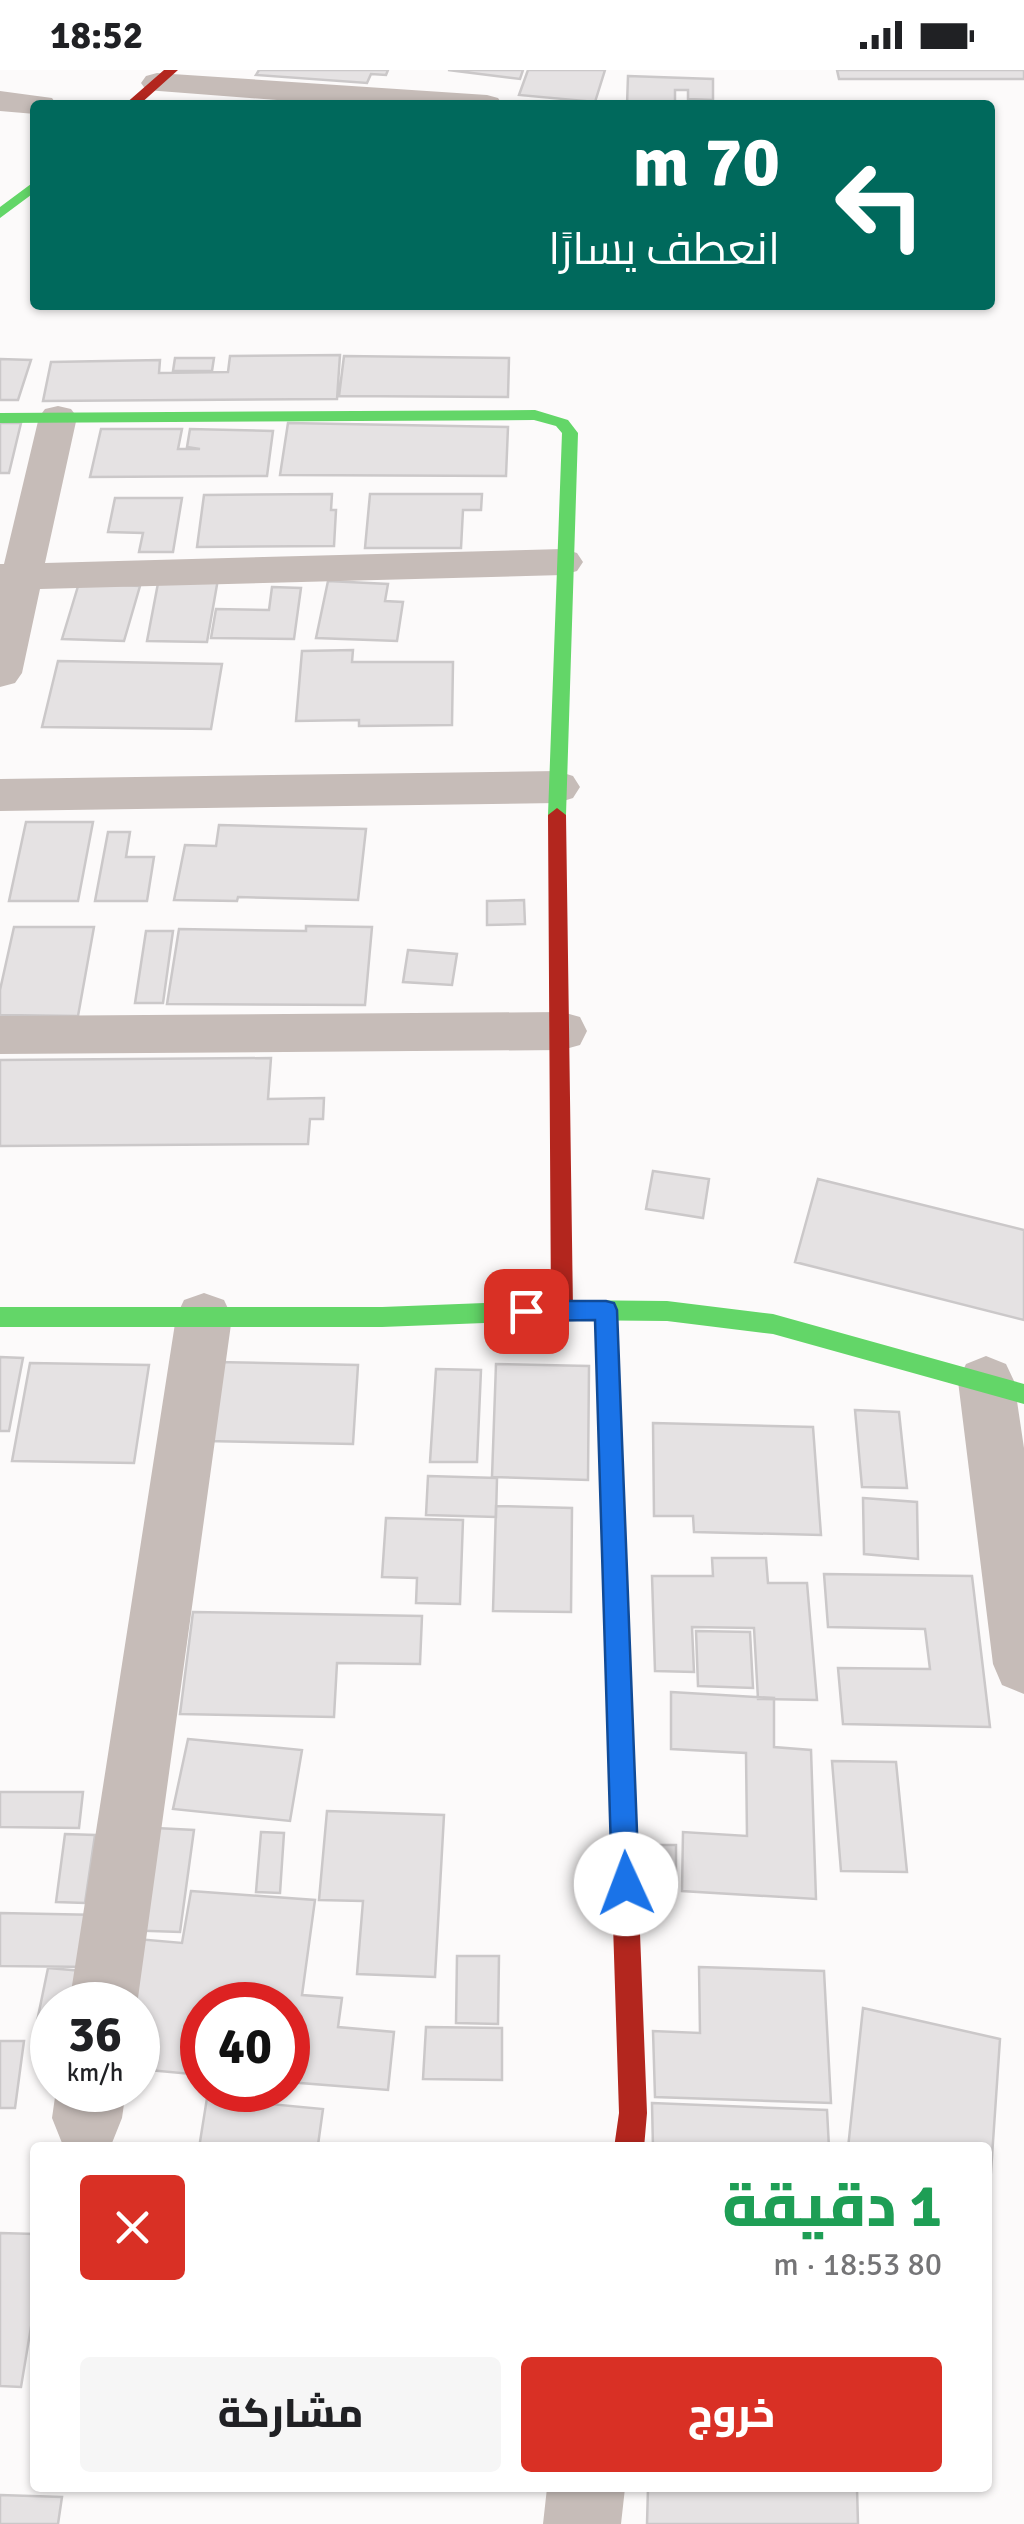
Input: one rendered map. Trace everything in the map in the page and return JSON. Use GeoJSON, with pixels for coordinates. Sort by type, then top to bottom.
{"type":"FeatureCollection","features":[{"type":"Feature","properties":{"kind":"street"},"geometry":{"type":"LineString","coordinates":[[137,100],[165,76],[431,100]]}},
{"type":"Feature","properties":{"kind":"street"},"geometry":{"type":"LineString","coordinates":[[0,101],[30,104]]}},
{"type":"Feature","properties":{"kind":"street"},"geometry":{"type":"LineString","coordinates":[[0,214],[30,189]]}},
{"type":"Feature","properties":{"kind":"street"},"geometry":{"type":"LineString","coordinates":[[0,418],[549,416],[570,433],[562,562],[558,787],[562,1310]]}},
{"type":"Feature","properties":{"kind":"street"},"geometry":{"type":"LineString","coordinates":[[0,673],[10,577],[58,417]]}},
{"type":"Feature","properties":{"kind":"street"},"geometry":{"type":"LineString","coordinates":[[10,577],[562,562]]}},
{"type":"Feature","properties":{"kind":"street"},"geometry":{"type":"LineString","coordinates":[[0,795],[558,787]]}},
{"type":"Feature","properties":{"kind":"street"},"geometry":{"type":"LineString","coordinates":[[0,1034],[562,1031]]}},
{"type":"Feature","properties":{"kind":"street"},"geometry":{"type":"LineString","coordinates":[[0,1317],[382,1317],[562,1310],[667,1311],[772,1324],[1005,1388],[1024,1664]]}},
{"type":"Feature","properties":{"kind":"street"},"geometry":{"type":"LineString","coordinates":[[606,1310],[633,2094],[629,2142]]}},
{"type":"Feature","properties":{"kind":"street"},"geometry":{"type":"LineString","coordinates":[[107,1982],[204,1317]]}},
{"type":"Feature","properties":{"kind":"street"},"geometry":{"type":"LineString","coordinates":[[582,2524],[586,2492]]}},
{"type":"Feature","properties":{"kind":"building"},"geometry":{"type":"Polygon","coordinates":[[[259,70],[388,70],[386,75],[371,74],[367,83],[256,75],[259,70]]]}},
{"type":"Feature","properties":{"kind":"building"},"geometry":{"type":"Polygon","coordinates":[[[448,70],[523,70],[520,79],[448,70]]]}},
{"type":"Feature","properties":{"kind":"building"},"geometry":{"type":"Polygon","coordinates":[[[528,70],[605,70],[596,100],[519,95],[528,70]]]}},
{"type":"Feature","properties":{"kind":"building"},"geometry":{"type":"Polygon","coordinates":[[[837,70],[1024,70],[1024,79],[839,79],[837,70]]]}},
{"type":"Feature","properties":{"kind":"building"},"geometry":{"type":"Polygon","coordinates":[[[628,76],[713,79],[713,100],[688,99],[688,90],[675,90],[675,100],[627,100],[628,76]]]}},
{"type":"Feature","properties":{"kind":"building"},"geometry":{"type":"Polygon","coordinates":[[[340,355],[337,399],[43,401],[51,362],[160,360],[159,373],[228,372],[230,356],[340,355]]]}},
{"type":"Feature","properties":{"kind":"building"},"geometry":{"type":"Polygon","coordinates":[[[344,356],[509,358],[508,397],[339,396],[344,356]]]}},
{"type":"Feature","properties":{"kind":"building"},"geometry":{"type":"Polygon","coordinates":[[[175,358],[214,358],[212,371],[173,371],[175,358]]]}},
{"type":"Feature","properties":{"kind":"building"},"geometry":{"type":"Polygon","coordinates":[[[0,359],[31,360],[18,400],[0,400],[0,359]]]}},
{"type":"Feature","properties":{"kind":"building"},"geometry":{"type":"Polygon","coordinates":[[[0,423],[21,423],[9,473],[0,473],[0,423]]]}},
{"type":"Feature","properties":{"kind":"building"},"geometry":{"type":"Polygon","coordinates":[[[288,423],[508,427],[506,476],[280,475],[288,423]]]}},
{"type":"Feature","properties":{"kind":"building"},"geometry":{"type":"Polygon","coordinates":[[[101,429],[182,429],[178,449],[200,449],[187,447],[190,429],[273,431],[267,476],[90,477],[101,429]]]}},
{"type":"Feature","properties":{"kind":"building"},"geometry":{"type":"Polygon","coordinates":[[[332,494],[331,510],[336,510],[334,546],[197,547],[204,495],[332,494]]]}},
{"type":"Feature","properties":{"kind":"building"},"geometry":{"type":"Polygon","coordinates":[[[370,494],[482,494],[481,510],[463,510],[461,548],[365,548],[370,494]]]}},
{"type":"Feature","properties":{"kind":"building"},"geometry":{"type":"Polygon","coordinates":[[[115,498],[182,498],[173,552],[139,552],[143,533],[108,532],[115,498]]]}},
{"type":"Feature","properties":{"kind":"building"},"geometry":{"type":"Polygon","coordinates":[[[159,578],[218,579],[207,642],[147,641],[159,578]]]}},
{"type":"Feature","properties":{"kind":"building"},"geometry":{"type":"Polygon","coordinates":[[[328,581],[388,584],[385,601],[403,602],[397,641],[316,638],[328,581]]]}},
{"type":"Feature","properties":{"kind":"building"},"geometry":{"type":"Polygon","coordinates":[[[79,583],[140,586],[124,641],[62,639],[79,583]]]}},
{"type":"Feature","properties":{"kind":"building"},"geometry":{"type":"Polygon","coordinates":[[[272,587],[301,588],[294,639],[211,638],[216,609],[269,610],[272,587]]]}},
{"type":"Feature","properties":{"kind":"building"},"geometry":{"type":"Polygon","coordinates":[[[353,650],[352,662],[453,662],[452,725],[359,726],[359,720],[296,721],[302,651],[353,650]]]}},
{"type":"Feature","properties":{"kind":"building"},"geometry":{"type":"Polygon","coordinates":[[[58,661],[222,664],[211,729],[42,727],[58,661]]]}},
{"type":"Feature","properties":{"kind":"building"},"geometry":{"type":"Polygon","coordinates":[[[26,822],[93,822],[78,901],[9,901],[26,822]]]}},
{"type":"Feature","properties":{"kind":"building"},"geometry":{"type":"Polygon","coordinates":[[[219,825],[366,829],[358,900],[174,900],[185,845],[216,846],[219,825]]]}},
{"type":"Feature","properties":{"kind":"building"},"geometry":{"type":"Polygon","coordinates":[[[108,832],[130,832],[126,857],[154,857],[147,901],[95,901],[108,832]]]}},
{"type":"Feature","properties":{"kind":"building"},"geometry":{"type":"Polygon","coordinates":[[[524,900],[525,924],[487,925],[487,901],[524,900]]]}},
{"type":"Feature","properties":{"kind":"building"},"geometry":{"type":"Polygon","coordinates":[[[306,926],[372,927],[365,1005],[167,1004],[179,929],[306,931],[306,926]]]}},
{"type":"Feature","properties":{"kind":"building"},"geometry":{"type":"Polygon","coordinates":[[[14,927],[94,927],[78,1016],[0,1015],[0,990],[14,927]]]}},
{"type":"Feature","properties":{"kind":"building"},"geometry":{"type":"Polygon","coordinates":[[[146,931],[173,931],[163,1003],[135,1003],[146,931]]]}},
{"type":"Feature","properties":{"kind":"building"},"geometry":{"type":"Polygon","coordinates":[[[408,950],[457,954],[452,985],[403,982],[408,950]]]}},
{"type":"Feature","properties":{"kind":"building"},"geometry":{"type":"Polygon","coordinates":[[[271,1058],[268,1099],[324,1098],[323,1119],[310,1119],[308,1144],[0,1146],[0,1060],[271,1058]]]}},
{"type":"Feature","properties":{"kind":"building"},"geometry":{"type":"Polygon","coordinates":[[[653,1171],[709,1179],[703,1218],[646,1209],[653,1171]]]}},
{"type":"Feature","properties":{"kind":"building"},"geometry":{"type":"Polygon","coordinates":[[[818,1179],[1024,1230],[1024,1320],[795,1262],[818,1179]]]}},
{"type":"Feature","properties":{"kind":"building"},"geometry":{"type":"Polygon","coordinates":[[[0,1357],[23,1358],[9,1431],[0,1431],[0,1357]]]}},
{"type":"Feature","properties":{"kind":"building"},"geometry":{"type":"Polygon","coordinates":[[[216,1362],[358,1365],[353,1444],[206,1441],[216,1362]]]}},
{"type":"Feature","properties":{"kind":"building"},"geometry":{"type":"Polygon","coordinates":[[[30,1363],[149,1365],[134,1463],[12,1461],[30,1363]]]}},
{"type":"Feature","properties":{"kind":"building"},"geometry":{"type":"Polygon","coordinates":[[[496,1364],[589,1366],[588,1480],[492,1477],[496,1364]]]}},
{"type":"Feature","properties":{"kind":"building"},"geometry":{"type":"Polygon","coordinates":[[[436,1369],[481,1370],[477,1462],[430,1462],[436,1369]]]}},
{"type":"Feature","properties":{"kind":"building"},"geometry":{"type":"Polygon","coordinates":[[[855,1410],[899,1412],[907,1488],[862,1487],[855,1410]]]}},
{"type":"Feature","properties":{"kind":"building"},"geometry":{"type":"Polygon","coordinates":[[[653,1423],[813,1427],[821,1535],[694,1532],[693,1516],[654,1516],[653,1423]]]}},
{"type":"Feature","properties":{"kind":"building"},"geometry":{"type":"Polygon","coordinates":[[[428,1476],[497,1478],[496,1517],[426,1515],[428,1476]]]}},
{"type":"Feature","properties":{"kind":"building"},"geometry":{"type":"Polygon","coordinates":[[[863,1498],[917,1502],[918,1559],[864,1554],[863,1498]]]}},
{"type":"Feature","properties":{"kind":"building"},"geometry":{"type":"Polygon","coordinates":[[[496,1506],[572,1508],[571,1612],[493,1611],[496,1506]]]}},
{"type":"Feature","properties":{"kind":"building"},"geometry":{"type":"Polygon","coordinates":[[[386,1518],[463,1520],[460,1604],[416,1603],[417,1578],[382,1577],[386,1518]]]}},
{"type":"Feature","properties":{"kind":"building"},"geometry":{"type":"Polygon","coordinates":[[[712,1558],[766,1558],[768,1583],[807,1583],[817,1700],[758,1699],[754,1628],[692,1627],[694,1672],[655,1671],[652,1576],[713,1576],[712,1558]]]}},
{"type":"Feature","properties":{"kind":"building"},"geometry":{"type":"Polygon","coordinates":[[[824,1574],[972,1576],[990,1727],[843,1724],[838,1668],[930,1669],[925,1629],[828,1627],[824,1574]]]}},
{"type":"Feature","properties":{"kind":"building"},"geometry":{"type":"Polygon","coordinates":[[[193,1612],[422,1616],[420,1664],[337,1663],[334,1717],[180,1714],[193,1612]]]}},
{"type":"Feature","properties":{"kind":"building"},"geometry":{"type":"Polygon","coordinates":[[[696,1631],[750,1632],[753,1688],[698,1686],[696,1631]]]}},
{"type":"Feature","properties":{"kind":"building"},"geometry":{"type":"Polygon","coordinates":[[[671,1692],[774,1698],[774,1747],[811,1750],[816,1899],[682,1891],[683,1832],[747,1836],[746,1753],[671,1749],[671,1692]]]}},
{"type":"Feature","properties":{"kind":"building"},"geometry":{"type":"Polygon","coordinates":[[[188,1739],[302,1750],[290,1821],[173,1809],[188,1739]]]}},
{"type":"Feature","properties":{"kind":"building"},"geometry":{"type":"Polygon","coordinates":[[[832,1761],[896,1762],[907,1872],[841,1871],[832,1761]]]}},
{"type":"Feature","properties":{"kind":"building"},"geometry":{"type":"Polygon","coordinates":[[[0,1792],[83,1792],[79,1828],[0,1827],[0,1792]]]}},
{"type":"Feature","properties":{"kind":"building"},"geometry":{"type":"Polygon","coordinates":[[[327,1811],[444,1815],[435,1977],[357,1974],[363,1901],[319,1900],[327,1811]]]}},
{"type":"Feature","properties":{"kind":"building"},"geometry":{"type":"Polygon","coordinates":[[[136,1827],[194,1830],[180,1932],[121,1930],[136,1827]]]}},
{"type":"Feature","properties":{"kind":"building"},"geometry":{"type":"Polygon","coordinates":[[[261,1832],[284,1833],[280,1893],[256,1892],[261,1832]]]}},
{"type":"Feature","properties":{"kind":"building"},"geometry":{"type":"Polygon","coordinates":[[[65,1834],[95,1835],[85,1903],[56,1902],[65,1834]]]}},
{"type":"Feature","properties":{"kind":"building"},"geometry":{"type":"Polygon","coordinates":[[[646,1845],[676,1845],[676,1889],[646,1888],[646,1845]]]}},
{"type":"Feature","properties":{"kind":"building"},"geometry":{"type":"Polygon","coordinates":[[[191,1891],[315,1900],[304,1982],[180,1982],[180,2073],[160,2071],[160,1982],[118,1982],[126,1938],[182,1943],[191,1891]]]}},
{"type":"Feature","properties":{"kind":"building"},"geometry":{"type":"Polygon","coordinates":[[[0,1913],[101,1915],[93,1967],[0,1966],[0,1913]]]}},
{"type":"Feature","properties":{"kind":"building"},"geometry":{"type":"Polygon","coordinates":[[[457,1956],[499,1956],[498,2024],[456,2023],[457,1956]]]}},
{"type":"Feature","properties":{"kind":"building"},"geometry":{"type":"Polygon","coordinates":[[[699,1967],[824,1971],[831,2103],[655,2097],[653,2031],[700,2033],[699,1967]]]}},
{"type":"Feature","properties":{"kind":"building"},"geometry":{"type":"Polygon","coordinates":[[[48,1968],[83,1971],[81,1982],[45,1982],[48,1968]]]}},
{"type":"Feature","properties":{"kind":"building"},"geometry":{"type":"Polygon","coordinates":[[[310,1996],[342,1998],[338,2027],[394,2032],[388,2090],[310,2084],[310,1996]]]}},
{"type":"Feature","properties":{"kind":"building"},"geometry":{"type":"Polygon","coordinates":[[[863,2008],[1000,2039],[992,2157],[992,2142],[849,2142],[863,2008]]]}},
{"type":"Feature","properties":{"kind":"building"},"geometry":{"type":"Polygon","coordinates":[[[426,2027],[502,2028],[502,2080],[423,2079],[426,2027]]]}},
{"type":"Feature","properties":{"kind":"building"},"geometry":{"type":"Polygon","coordinates":[[[0,2041],[24,2041],[15,2108],[0,2108],[0,2041]]]}},
{"type":"Feature","properties":{"kind":"building"},"geometry":{"type":"Polygon","coordinates":[[[652,2103],[827,2110],[829,2142],[653,2142],[652,2103]]]}},
{"type":"Feature","properties":{"kind":"building"},"geometry":{"type":"Polygon","coordinates":[[[310,2108],[323,2109],[318,2142],[200,2142],[205,2112],[310,2112],[310,2108]]]}},
{"type":"Feature","properties":{"kind":"building"},"geometry":{"type":"Polygon","coordinates":[[[0,2233],[30,2234],[30,2333],[21,2387],[0,2386],[0,2233]]]}},
{"type":"Feature","properties":{"kind":"building"},"geometry":{"type":"Polygon","coordinates":[[[648,2492],[857,2492],[858,2524],[647,2524],[648,2492]]]}},
{"type":"Feature","properties":{"kind":"building"},"geometry":{"type":"Polygon","coordinates":[[[0,2495],[62,2497],[58,2524],[0,2524],[0,2495]]]}},
{"type":"Feature","properties":{"kind":"traffic: fast"},"geometry":{"type":"LineString","coordinates":[[0,214],[30,189]]}},
{"type":"Feature","properties":{"kind":"traffic: fast"},"geometry":{"type":"LineString","coordinates":[[0,418],[535,415],[562,423],[570,433],[557,815]]}},
{"type":"Feature","properties":{"kind":"traffic: fast"},"geometry":{"type":"LineString","coordinates":[[0,1317],[382,1317],[562,1310],[667,1311],[773,1324],[1024,1394]]}},
{"type":"Feature","properties":{"kind":"traffic: slow"},"geometry":{"type":"LineString","coordinates":[[606,1310],[623,1830]]}},
{"type":"Feature","properties":{"kind":"traffic: jam"},"geometry":{"type":"LineString","coordinates":[[137,100],[172,70]]}},
{"type":"Feature","properties":{"kind":"traffic: jam"},"geometry":{"type":"LineString","coordinates":[[557,815],[562,1310]]}},
{"type":"Feature","properties":{"kind":"traffic: jam"},"geometry":{"type":"LineString","coordinates":[[623,1830],[633,2113],[630,2142]]}},
{"type":"Feature","properties":{"kind":"route"},"geometry":{"type":"LineString","coordinates":[[526,1311],[606,1310],[626,1884]]}}]}
